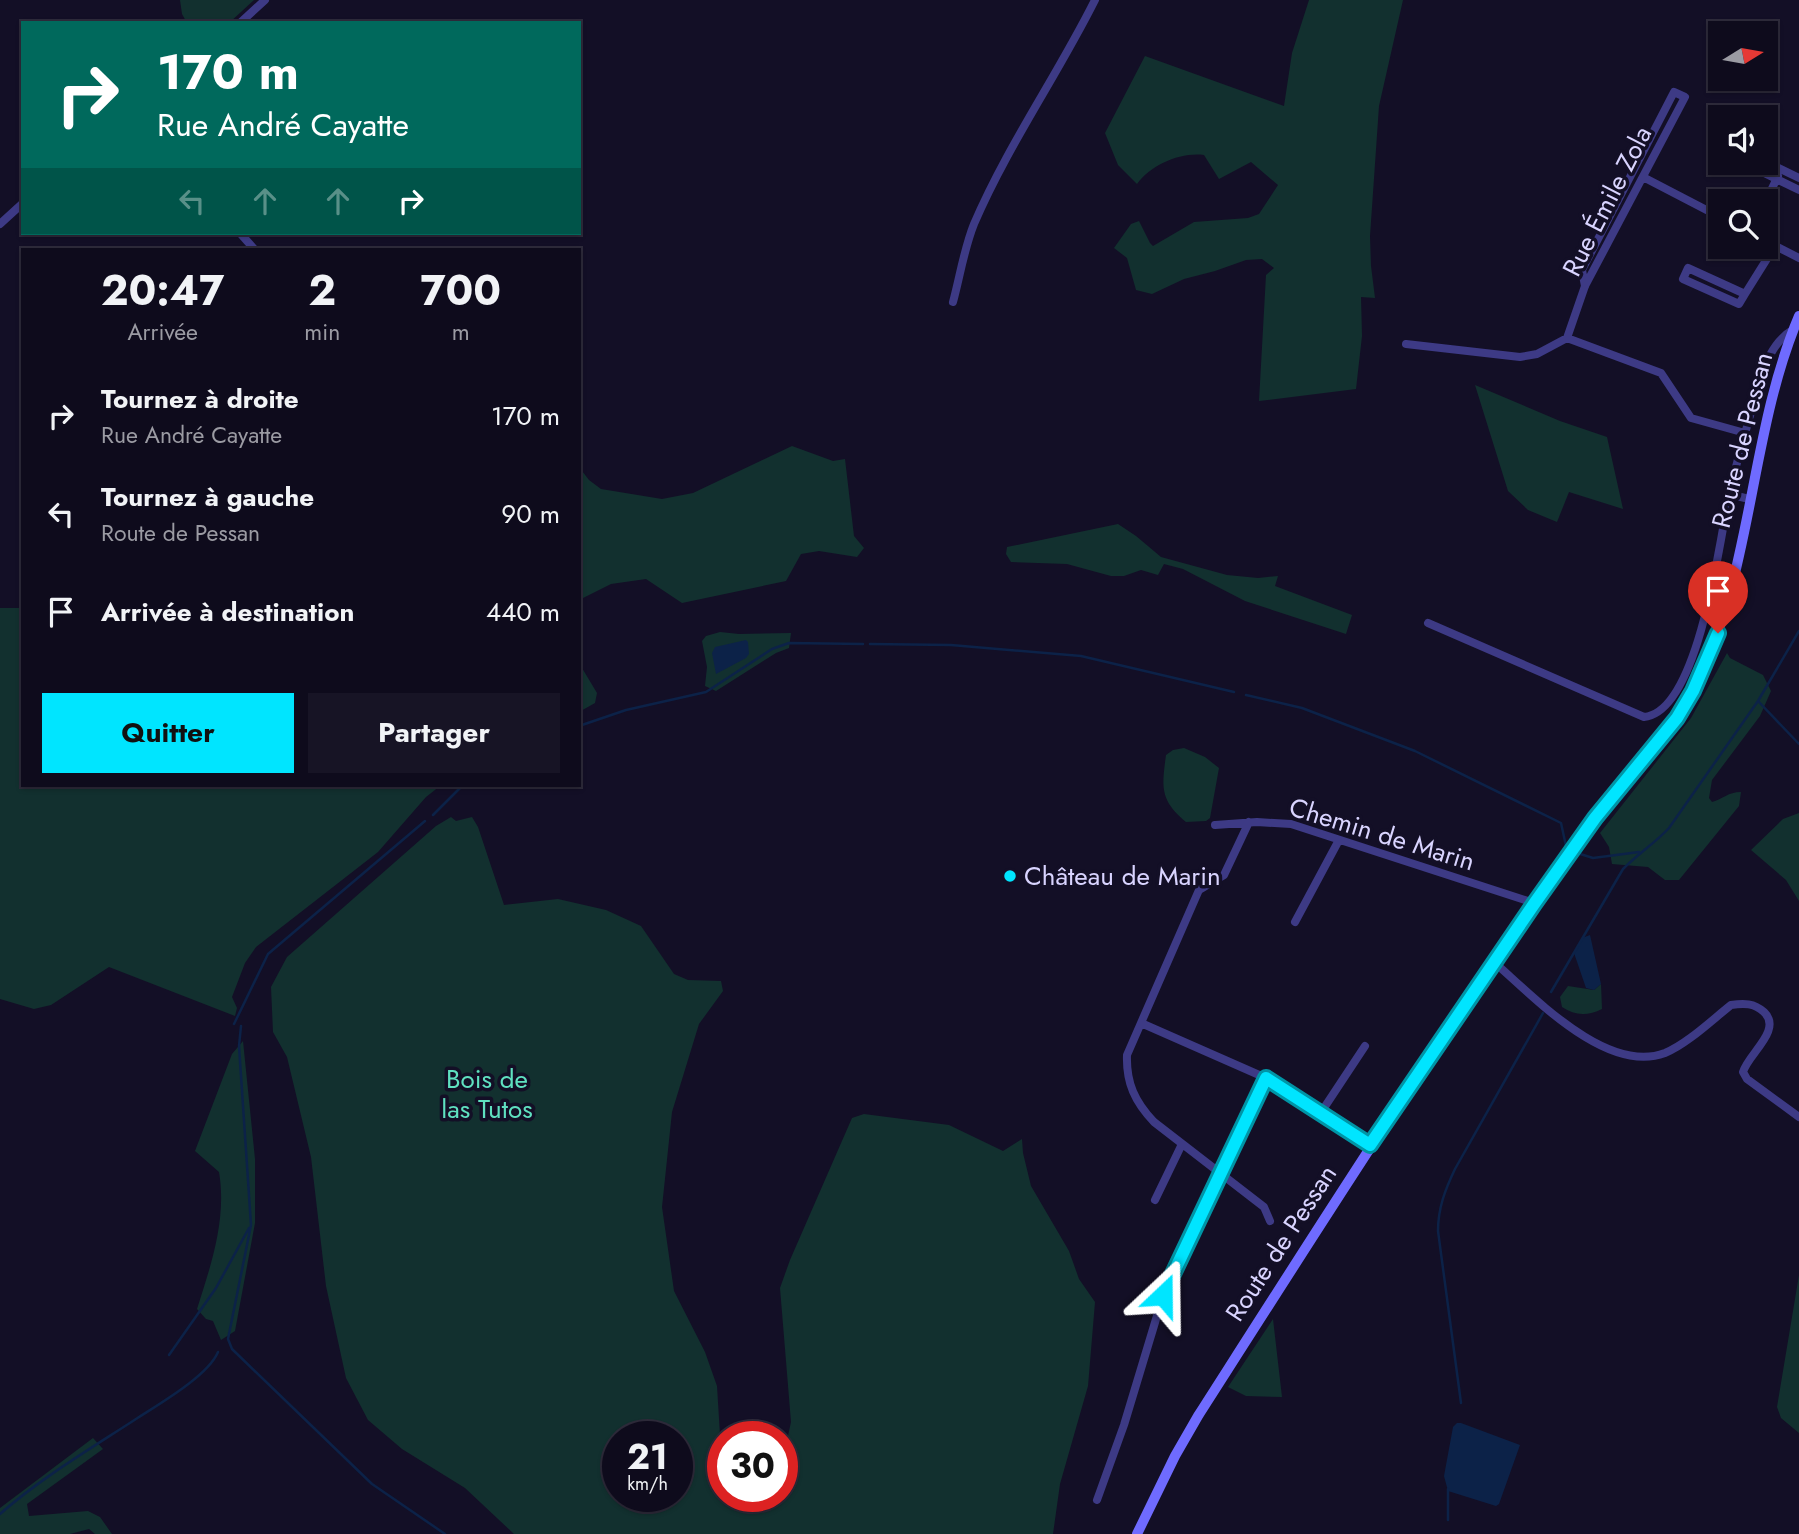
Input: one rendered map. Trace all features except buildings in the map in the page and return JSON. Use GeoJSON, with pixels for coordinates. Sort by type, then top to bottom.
{"type":"FeatureCollection","features":[{"type":"Feature","properties":{"kind":"main road","name":"Route de Pessan"},"geometry":{"type":"LineString","coordinates":[[1137,1534],[1152,1500],[1198,1416],[1370,1145],[1595,818],[1677,718],[1693,691],[1718,633],[1730,593],[1772,400],[1799,316]]}},
{"type":"Feature","properties":{"kind":"street"},"geometry":{"type":"LineString","coordinates":[[242,21],[265,0]]}},
{"type":"Feature","properties":{"kind":"street"},"geometry":{"type":"LineString","coordinates":[[953,302],[975,224],[1019,133],[1082,28],[1095,0]]}},
{"type":"Feature","properties":{"kind":"street","name":"Rue Émile Zola"},"geometry":{"type":"LineString","coordinates":[[1567,338],[1585,286],[1685,97],[1674,92],[1582,270],[1585,286]]}},
{"type":"Feature","properties":{"kind":"street"},"geometry":{"type":"LineString","coordinates":[[1778,168],[1799,178]]}},
{"type":"Feature","properties":{"kind":"street"},"geometry":{"type":"LineString","coordinates":[[1772,189],[1782,170]]}},
{"type":"Feature","properties":{"kind":"street"},"geometry":{"type":"LineString","coordinates":[[1769,175],[1799,190]]}},
{"type":"Feature","properties":{"kind":"street"},"geometry":{"type":"LineString","coordinates":[[1643,177],[1708,211]]}},
{"type":"Feature","properties":{"kind":"street"},"geometry":{"type":"LineString","coordinates":[[0,224],[21,205]]}},
{"type":"Feature","properties":{"kind":"street"},"geometry":{"type":"LineString","coordinates":[[1778,248],[1799,258]]}},
{"type":"Feature","properties":{"kind":"street"},"geometry":{"type":"LineString","coordinates":[[1745,294],[1688,268],[1683,279],[1739,304],[1766,259]]}},
{"type":"Feature","properties":{"kind":"street"},"geometry":{"type":"LineString","coordinates":[[1428,623],[1644,717],[1660,710],[1678,687],[1691,661],[1714,583],[1729,494],[1769,354],[1783,336],[1794,329]]}},
{"type":"Feature","properties":{"kind":"street"},"geometry":{"type":"LineString","coordinates":[[1406,344],[1520,357],[1537,354],[1567,338],[1661,373],[1691,418],[1745,433]]}},
{"type":"Feature","properties":{"kind":"street"},"geometry":{"type":"LineString","coordinates":[[1729,494],[1749,499]]}},
{"type":"Feature","properties":{"kind":"street"},"geometry":{"type":"LineString","coordinates":[[1249,822],[1224,874],[1199,890],[1128,1055],[1129,1083],[1143,1110],[1182,1144],[1264,1207],[1270,1221]]}},
{"type":"Feature","properties":{"kind":"street","name":"Chemin de Marin"},"geometry":{"type":"LineString","coordinates":[[1215,825],[1249,822],[1291,824],[1534,904]]}},
{"type":"Feature","properties":{"kind":"street"},"geometry":{"type":"LineString","coordinates":[[1295,922],[1339,840]]}},
{"type":"Feature","properties":{"kind":"street"},"geometry":{"type":"LineString","coordinates":[[1494,962],[1549,1011],[1596,1044],[1636,1056],[1665,1053],[1731,1005],[1755,1005],[1768,1017],[1768,1034],[1745,1065],[1743,1072],[1747,1079],[1799,1117]]}},
{"type":"Feature","properties":{"kind":"street"},"geometry":{"type":"LineString","coordinates":[[1141,1023],[1266,1078],[1370,1145]]}},
{"type":"Feature","properties":{"kind":"street"},"geometry":{"type":"LineString","coordinates":[[1320,1114],[1365,1046]]}},
{"type":"Feature","properties":{"kind":"street"},"geometry":{"type":"LineString","coordinates":[[1097,1500],[1124,1425],[1166,1286],[1266,1078]]}},
{"type":"Feature","properties":{"kind":"street"},"geometry":{"type":"LineString","coordinates":[[1155,1200],[1182,1144]]}},
{"type":"Feature","properties":{"kind":"green space"},"geometry":{"type":"Polygon","coordinates":[[[180,0],[254,0],[231,21],[186,21],[180,0]]]}},
{"type":"Feature","properties":{"kind":"green space"},"geometry":{"type":"Polygon","coordinates":[[[1309,0],[1403,0],[1379,106],[1370,236],[1375,298],[1361,297],[1362,336],[1356,389],[1259,401],[1266,275],[1274,268],[1262,259],[1246,260],[1184,279],[1152,294],[1136,290],[1127,258],[1114,248],[1131,224],[1139,221],[1153,246],[1194,222],[1248,218],[1259,214],[1278,185],[1251,162],[1219,179],[1204,155],[1167,161],[1150,171],[1137,184],[1118,165],[1105,133],[1145,56],[1284,106],[1292,53],[1309,0]]]}},
{"type":"Feature","properties":{"kind":"green space"},"geometry":{"type":"Polygon","coordinates":[[[1475,385],[1560,421],[1607,437],[1623,509],[1569,492],[1557,522],[1528,510],[1508,491],[1475,385]]]}},
{"type":"Feature","properties":{"kind":"green space"},"geometry":{"type":"Polygon","coordinates":[[[792,446],[833,461],[845,459],[854,536],[864,548],[857,557],[819,551],[801,554],[786,581],[682,603],[646,579],[611,584],[581,599],[581,470],[601,489],[662,499],[693,493],[792,446]]]}},
{"type":"Feature","properties":{"kind":"green space"},"geometry":{"type":"Polygon","coordinates":[[[1118,524],[1161,557],[1227,575],[1258,578],[1278,576],[1275,586],[1352,615],[1346,634],[1245,601],[1183,569],[1164,564],[1158,575],[1141,570],[1124,576],[1111,576],[1067,564],[1011,562],[1006,554],[1007,547],[1118,524]]]}},
{"type":"Feature","properties":{"kind":"green space"},"geometry":{"type":"Polygon","coordinates":[[[0,608],[21,608],[21,787],[439,787],[426,797],[378,852],[256,947],[245,963],[232,997],[237,1008],[235,1016],[109,967],[51,1005],[34,1009],[0,999],[0,608]]]}},
{"type":"Feature","properties":{"kind":"green space"},"geometry":{"type":"Polygon","coordinates":[[[720,632],[791,633],[789,648],[776,653],[716,691],[705,686],[707,667],[702,641],[706,636],[720,632]]]}},
{"type":"Feature","properties":{"kind":"green space"},"geometry":{"type":"Polygon","coordinates":[[[1727,653],[1730,658],[1763,675],[1771,691],[1760,716],[1712,780],[1709,798],[1712,802],[1741,792],[1739,806],[1679,880],[1665,880],[1648,867],[1612,864],[1609,847],[1600,833],[1691,718],[1727,653]]]}},
{"type":"Feature","properties":{"kind":"green space"},"geometry":{"type":"Polygon","coordinates":[[[581,666],[597,693],[595,703],[581,711],[581,666]]]}},
{"type":"Feature","properties":{"kind":"green space"},"geometry":{"type":"Polygon","coordinates":[[[1184,748],[1205,757],[1219,768],[1210,818],[1206,821],[1186,822],[1171,807],[1164,792],[1166,755],[1173,750],[1184,748]]]}},
{"type":"Feature","properties":{"kind":"green space"},"geometry":{"type":"Polygon","coordinates":[[[1799,813],[1799,901],[1786,880],[1751,850],[1783,819],[1799,813]]]}},
{"type":"Feature","properties":{"kind":"green space","name":"Bois de las Tutos"},"geometry":{"type":"Polygon","coordinates":[[[451,817],[456,821],[472,817],[478,827],[504,905],[558,899],[606,910],[641,926],[674,974],[688,980],[721,981],[723,991],[699,1024],[672,1112],[662,1207],[674,1291],[705,1352],[717,1386],[719,1421],[707,1421],[707,1512],[798,1512],[798,1421],[791,1421],[780,1288],[852,1118],[864,1114],[949,1125],[1003,1151],[1022,1139],[1031,1186],[1069,1251],[1079,1279],[1095,1302],[1088,1386],[1060,1484],[1053,1534],[514,1534],[465,1488],[402,1449],[368,1420],[346,1378],[326,1286],[311,1157],[287,1057],[273,1032],[271,987],[287,957],[436,826],[451,817]]]}},
{"type":"Feature","properties":{"kind":"green space"},"geometry":{"type":"Polygon","coordinates":[[[1601,984],[1602,1009],[1582,1014],[1562,1007],[1560,997],[1568,986],[1594,990],[1601,984]]]}},
{"type":"Feature","properties":{"kind":"green space"},"geometry":{"type":"Polygon","coordinates":[[[243,1041],[255,1159],[255,1223],[235,1331],[221,1340],[213,1321],[206,1319],[197,1309],[219,1224],[219,1172],[195,1151],[232,1054],[243,1041]]]}},
{"type":"Feature","properties":{"kind":"green space"},"geometry":{"type":"Polygon","coordinates":[[[1799,1275],[1799,1433],[1781,1418],[1777,1407],[1799,1275]]]}},
{"type":"Feature","properties":{"kind":"green space"},"geometry":{"type":"Polygon","coordinates":[[[1273,1319],[1282,1397],[1246,1396],[1228,1387],[1273,1319]]]}},
{"type":"Feature","properties":{"kind":"green space"},"geometry":{"type":"Polygon","coordinates":[[[93,1438],[103,1449],[27,1504],[29,1516],[88,1511],[100,1517],[112,1534],[95,1534],[89,1529],[70,1534],[0,1534],[0,1508],[93,1438]]]}},
{"type":"Feature","properties":{"kind":"water"},"geometry":{"type":"Polygon","coordinates":[[[746,640],[749,654],[746,658],[716,674],[712,653],[715,647],[746,640]]]}},
{"type":"Feature","properties":{"kind":"water"},"geometry":{"type":"Polygon","coordinates":[[[1590,935],[1601,984],[1594,990],[1586,988],[1574,953],[1582,938],[1590,935]]]}},
{"type":"Feature","properties":{"kind":"water"},"geometry":{"type":"Polygon","coordinates":[[[1457,1423],[1520,1445],[1496,1506],[1448,1491],[1444,1476],[1453,1427],[1457,1423]]]}},
{"type":"Feature","properties":{"kind":"waterway"},"geometry":{"type":"LineString","coordinates":[[1551,992],[1623,869],[1669,828],[1758,701],[1799,631]]}},
{"type":"Feature","properties":{"kind":"waterway"},"geometry":{"type":"LineString","coordinates":[[581,725],[626,710],[706,692],[772,649],[789,643],[863,644]]}},
{"type":"Feature","properties":{"kind":"waterway"},"geometry":{"type":"LineString","coordinates":[[870,644],[951,645],[1081,656],[1234,692]]}},
{"type":"Feature","properties":{"kind":"waterway"},"geometry":{"type":"LineString","coordinates":[[1246,695],[1302,708],[1415,751],[1561,823],[1566,846]]}},
{"type":"Feature","properties":{"kind":"waterway"},"geometry":{"type":"LineString","coordinates":[[1758,701],[1799,744]]}},
{"type":"Feature","properties":{"kind":"waterway"},"geometry":{"type":"LineString","coordinates":[[433,815],[461,787]]}},
{"type":"Feature","properties":{"kind":"waterway"},"geometry":{"type":"LineString","coordinates":[[234,1024],[268,954],[425,821]]}},
{"type":"Feature","properties":{"kind":"waterway"},"geometry":{"type":"LineString","coordinates":[[1577,853],[1593,858],[1639,852]]}},
{"type":"Feature","properties":{"kind":"waterway"},"geometry":{"type":"LineString","coordinates":[[1461,1403],[1438,1231],[1441,1207],[1455,1169],[1543,1013]]}},
{"type":"Feature","properties":{"kind":"waterway"},"geometry":{"type":"LineString","coordinates":[[241,1026],[239,1046],[251,1225],[228,1339],[232,1349],[372,1484],[445,1534]]}},
{"type":"Feature","properties":{"kind":"waterway"},"geometry":{"type":"LineString","coordinates":[[169,1355],[216,1288],[249,1228]]}},
{"type":"Feature","properties":{"kind":"waterway"},"geometry":{"type":"LineString","coordinates":[[0,1514],[49,1476],[182,1389],[213,1361],[218,1352]]}},
{"type":"Feature","properties":{"kind":"waterway"},"geometry":{"type":"LineString","coordinates":[[1448,1489],[1448,1520]]}},
{"type":"Feature","properties":{"kind":"place","name":"Château de Marin"},"geometry":{"type":"Point","coordinates":[1010,876]}},
{"type":"Feature","properties":{"kind":"route"},"geometry":{"type":"LineString","coordinates":[[1163,1295],[1266,1078],[1370,1145],[1595,818],[1677,718],[1707,662],[1718,633]]}}]}
